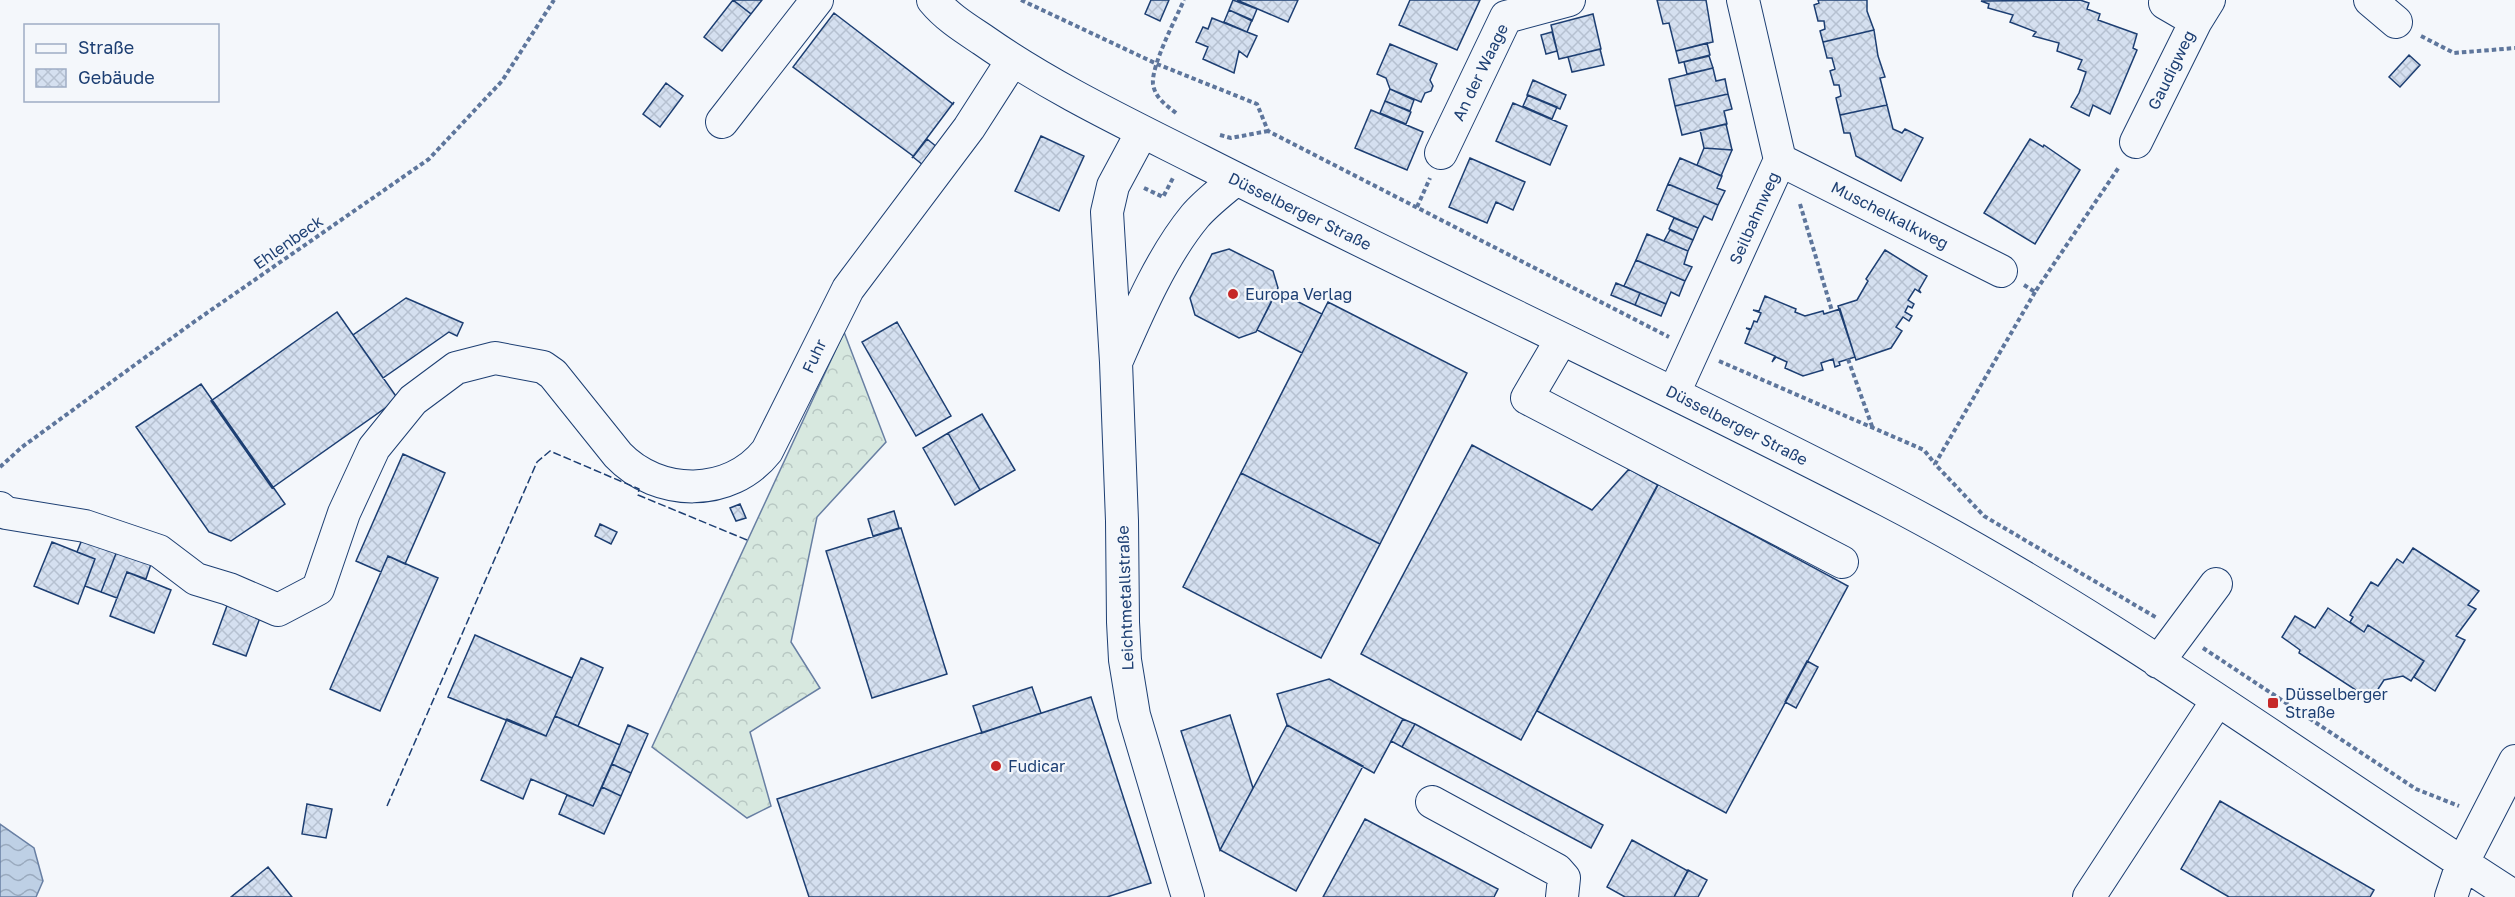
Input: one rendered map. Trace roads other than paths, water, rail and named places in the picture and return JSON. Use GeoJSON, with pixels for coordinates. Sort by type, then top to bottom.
{"type":"FeatureCollection","features":[{"type":"Feature","properties":{"kind":"street"},"geometry":{"type":"LineString","coordinates":[[722,122],[817,0]]}},
{"type":"Feature","properties":{"kind":"street","name":"Düsselberger Straße"},"geometry":{"type":"LineString","coordinates":[[933,0],[944,13],[1012,61],[1142,132],[1561,340],[1674,393],[1893,504],[2016,573],[2158,662],[2515,897]]}},
{"type":"Feature","properties":{"kind":"street","name":"An der Waage"},"geometry":{"type":"LineString","coordinates":[[1441,153],[1506,17],[1569,0]]}},
{"type":"Feature","properties":{"kind":"street","name":"Seilbahnweg"},"geometry":{"type":"LineString","coordinates":[[1674,393],[1780,160],[1743,0]]}},
{"type":"Feature","properties":{"kind":"street"},"geometry":{"type":"LineString","coordinates":[[2370,0],[2396,22]]}},
{"type":"Feature","properties":{"kind":"street"},"geometry":{"type":"LineString","coordinates":[[2164,1],[2203,10]]}},
{"type":"Feature","properties":{"kind":"street","name":"Gaudigweg"},"geometry":{"type":"LineString","coordinates":[[2136,142],[2203,10]]}},
{"type":"Feature","properties":{"kind":"street","name":"Fuhr"},"geometry":{"type":"LineString","coordinates":[[0,508],[6,513],[85,526],[159,551],[196,579],[229,589],[278,610],[318,589],[344,513],[374,448],[413,400],[456,368],[495,358],[543,367],[553,374],[628,465],[644,475],[671,484],[693,487],[728,482],[759,461],[773,442],[848,289],[969,128],[1012,61]]}},
{"type":"Feature","properties":{"kind":"street","name":"Leichtmetallstraße"},"geometry":{"type":"LineString","coordinates":[[1142,132],[1113,186],[1107,212],[1116,362],[1123,622],[1129,694],[1141,745],[1185,896]]}},
{"type":"Feature","properties":{"kind":"street","name":"Muschelkalkweg"},"geometry":{"type":"LineString","coordinates":[[1780,160],[2001,271]]}},
{"type":"Feature","properties":{"kind":"street","name":"Leichtmetallstraße"},"geometry":{"type":"LineString","coordinates":[[1116,362],[1130,329],[1183,232],[1197,214],[1236,179]]}},
{"type":"Feature","properties":{"kind":"street"},"geometry":{"type":"LineString","coordinates":[[1561,340],[1527,398],[1842,562]]}},
{"type":"Feature","properties":{"kind":"street"},"geometry":{"type":"LineString","coordinates":[[2158,662],[2216,584]]}},
{"type":"Feature","properties":{"kind":"street"},"geometry":{"type":"LineString","coordinates":[[2089,897],[2217,701]]}},
{"type":"Feature","properties":{"kind":"street"},"geometry":{"type":"LineString","coordinates":[[2451,897],[2462,864],[2515,761]]}},
{"type":"Feature","properties":{"kind":"street"},"geometry":{"type":"LineString","coordinates":[[1432,802],[1557,870],[1563,878],[1562,897]]}},
{"type":"Feature","properties":{"kind":"water"},"geometry":{"type":"Polygon","coordinates":[[[0,824],[34,848],[43,881],[36,897],[0,897],[0,824]]]}},
{"type":"Feature","properties":{"kind":"place","name":"Europa Verlag"},"geometry":{"type":"Point","coordinates":[1233,294]}},
{"type":"Feature","properties":{"kind":"place","name":"Düsselberger Straße"},"geometry":{"type":"Point","coordinates":[2273,703]}},
{"type":"Feature","properties":{"kind":"place","name":"Fudicar"},"geometry":{"type":"Point","coordinates":[996,766]}}]}
